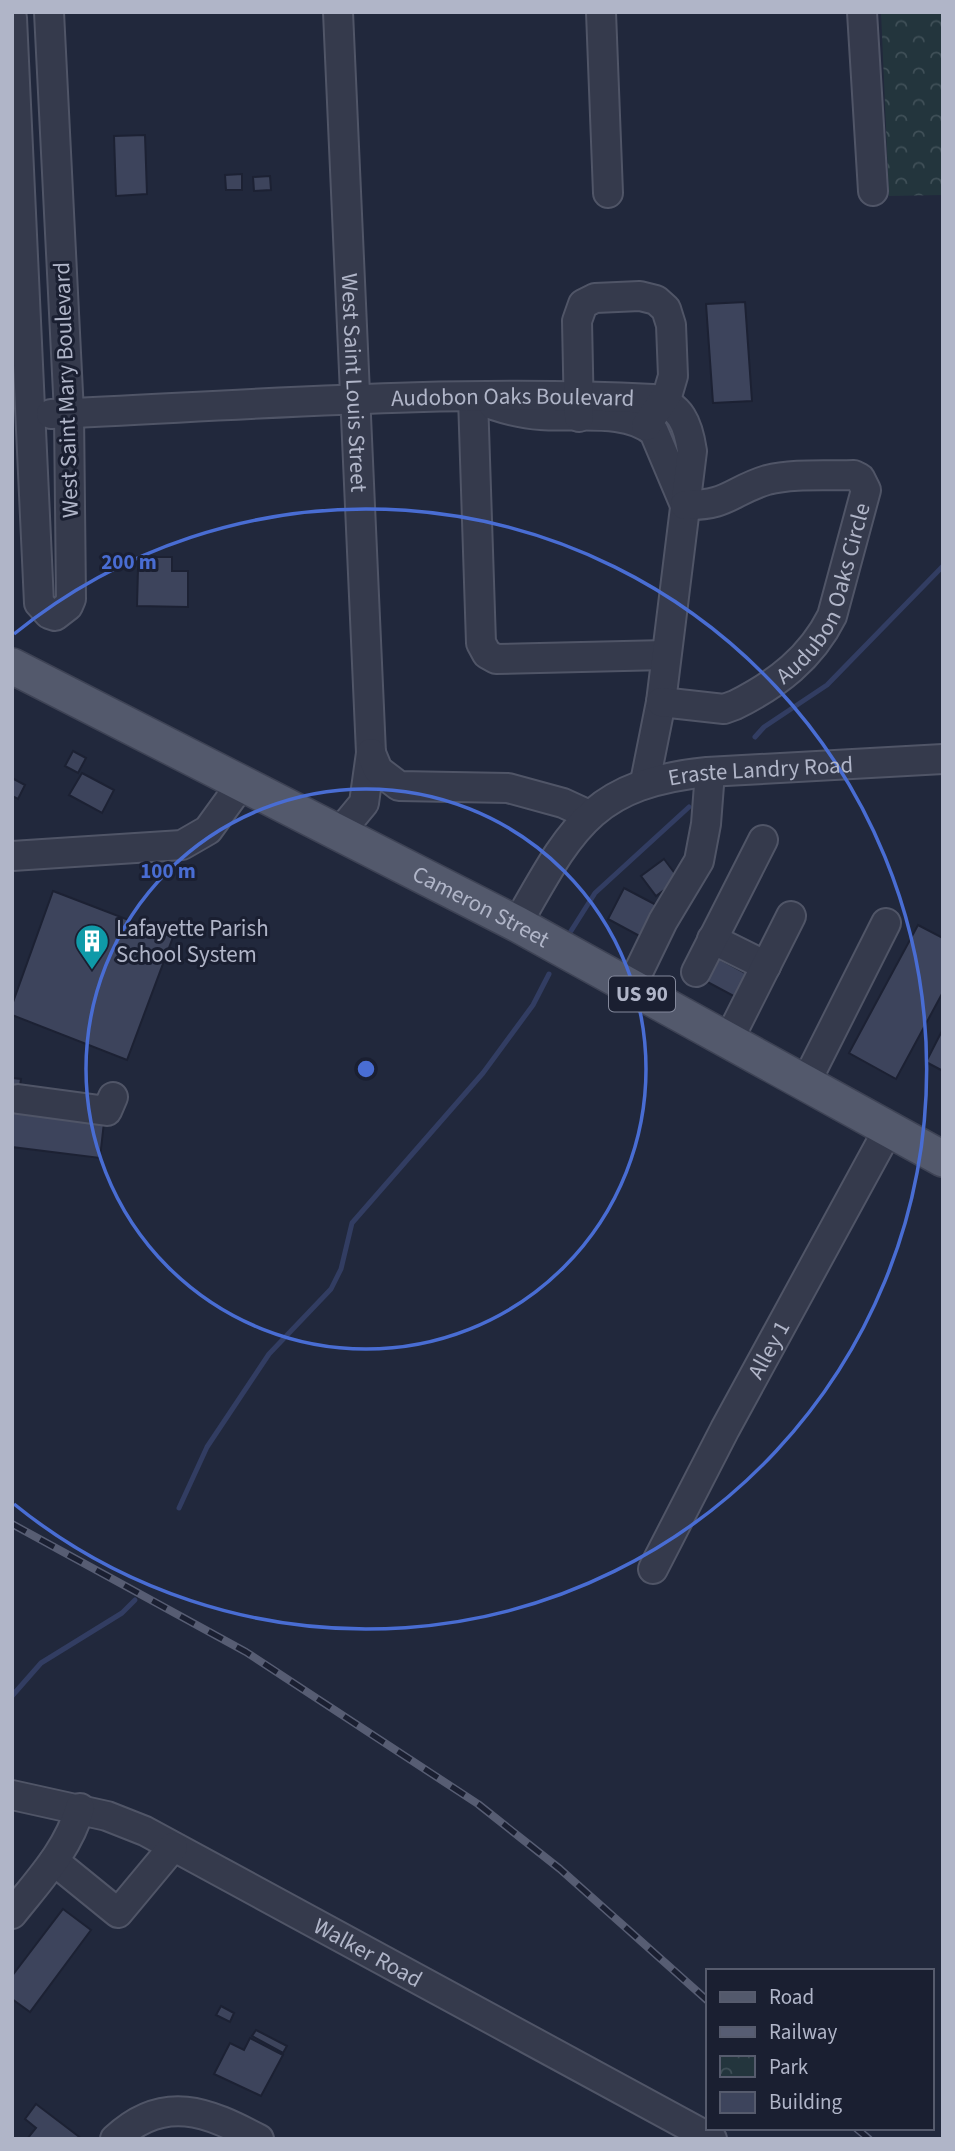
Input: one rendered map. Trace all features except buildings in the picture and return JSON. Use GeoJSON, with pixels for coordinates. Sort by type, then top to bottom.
{"type":"FeatureCollection","features":[{"type":"Feature","properties":{"kind":"main road","name":"Cameron Street"},"geometry":{"type":"LineString","coordinates":[[12,666],[517,924],[943,1159]]}},
{"type":"Feature","properties":{"kind":"street","name":"West Saint Mary Boulevard"},"geometry":{"type":"LineString","coordinates":[[12,18],[39,603],[49,614],[55,616],[68,606],[71,599],[69,413],[49,12]]}},
{"type":"Feature","properties":{"kind":"street","name":"West Saint Louis Street"},"geometry":{"type":"LineString","coordinates":[[338,12],[371,753]]}},
{"type":"Feature","properties":{"kind":"street"},"geometry":{"type":"LineString","coordinates":[[601,12],[608,193]]}},
{"type":"Feature","properties":{"kind":"street"},"geometry":{"type":"LineString","coordinates":[[862,12],[873,191]]}},
{"type":"Feature","properties":{"kind":"street"},"geometry":{"type":"LineString","coordinates":[[646,426],[663,401],[673,376],[671,325],[666,309],[656,300],[640,296],[595,298],[583,304],[577,321],[578,406],[629,419],[653,432],[685,505]]}},
{"type":"Feature","properties":{"kind":"street","name":"Audobon Oaks Boulevard"},"geometry":{"type":"LineString","coordinates":[[29,415],[355,400],[473,398],[502,394],[578,406],[663,401]]}},
{"type":"Feature","properties":{"kind":"street"},"geometry":{"type":"LineString","coordinates":[[473,398],[481,643],[487,654],[496,659],[666,655]]}},
{"type":"Feature","properties":{"kind":"street"},"geometry":{"type":"LineString","coordinates":[[645,782],[661,702],[692,451],[690,435],[681,414],[663,401]]}},
{"type":"Feature","properties":{"kind":"street","name":"Audubon Oaks Circle"},"geometry":{"type":"LineString","coordinates":[[661,702],[724,709],[748,699],[801,663],[824,633],[832,616],[866,490],[860,478],[854,475],[779,477],[764,481],[716,504],[685,505]]}},
{"type":"Feature","properties":{"kind":"street"},"geometry":{"type":"LineString","coordinates":[[371,753],[378,770],[399,786],[508,788],[563,803],[589,815]]}},
{"type":"Feature","properties":{"kind":"street"},"geometry":{"type":"LineString","coordinates":[[340,832],[364,803],[371,753]]}},
{"type":"Feature","properties":{"kind":"street","name":"Eraste Landry Road"},"geometry":{"type":"LineString","coordinates":[[517,924],[547,872],[589,815],[616,795],[645,782],[710,772],[943,759]]}},
{"type":"Feature","properties":{"kind":"street"},"geometry":{"type":"LineString","coordinates":[[631,987],[663,921],[699,861],[706,824],[710,772]]}},
{"type":"Feature","properties":{"kind":"street"},"geometry":{"type":"LineString","coordinates":[[12,856],[182,845],[208,830],[242,783]]}},
{"type":"Feature","properties":{"kind":"street"},"geometry":{"type":"LineString","coordinates":[[696,972],[762,840]]}},
{"type":"Feature","properties":{"kind":"street"},"geometry":{"type":"LineString","coordinates":[[728,1041],[791,916]]}},
{"type":"Feature","properties":{"kind":"street"},"geometry":{"type":"LineString","coordinates":[[805,1084],[886,923]]}},
{"type":"Feature","properties":{"kind":"street"},"geometry":{"type":"LineString","coordinates":[[712,939],[766,966]]}},
{"type":"Feature","properties":{"kind":"street"},"geometry":{"type":"LineString","coordinates":[[18,1099],[107,1111],[113,1097]]}},
{"type":"Feature","properties":{"kind":"street","name":"Alley 1"},"geometry":{"type":"LineString","coordinates":[[653,1569],[724,1429],[888,1130]]}},
{"type":"Feature","properties":{"kind":"street","name":"Walker Road"},"geometry":{"type":"LineString","coordinates":[[12,1795],[107,1816],[173,1847],[712,2139]]}},
{"type":"Feature","properties":{"kind":"street"},"geometry":{"type":"LineString","coordinates":[[12,1914],[54,1861],[73,1831],[80,1808]]}},
{"type":"Feature","properties":{"kind":"street"},"geometry":{"type":"LineString","coordinates":[[54,1861],[118,1913],[173,1847]]}},
{"type":"Feature","properties":{"kind":"street"},"geometry":{"type":"LineString","coordinates":[[115,2139],[136,2122],[171,2110],[216,2118],[260,2139]]}},
{"type":"Feature","properties":{"kind":"green space"},"geometry":{"type":"Polygon","coordinates":[[[881,12],[943,12],[943,195],[889,196],[881,12]]]}},
{"type":"Feature","properties":{"kind":"waterway"},"geometry":{"type":"LineString","coordinates":[[755,737],[764,727],[827,685],[943,566]]}},
{"type":"Feature","properties":{"kind":"waterway"},"geometry":{"type":"LineString","coordinates":[[571,931],[595,893],[689,807]]}},
{"type":"Feature","properties":{"kind":"waterway"},"geometry":{"type":"LineString","coordinates":[[179,1508],[207,1447],[269,1354],[331,1289],[341,1269],[352,1223],[483,1073],[533,1005],[549,974]]}},
{"type":"Feature","properties":{"kind":"waterway"},"geometry":{"type":"LineString","coordinates":[[12,1696],[41,1663],[122,1613],[135,1600]]}},
{"type":"Feature","properties":{"kind":"railway"},"geometry":{"type":"LineString","coordinates":[[12,1524],[246,1652],[478,1804],[560,1869],[706,1999]]}},
{"type":"Feature","properties":{"kind":"railway"},"geometry":{"type":"LineString","coordinates":[[858,2130],[869,2139]]}},
{"type":"Feature","properties":{"kind":"place","name":"Lafayette Parish School System"},"geometry":{"type":"Point","coordinates":[92,971]}}]}
